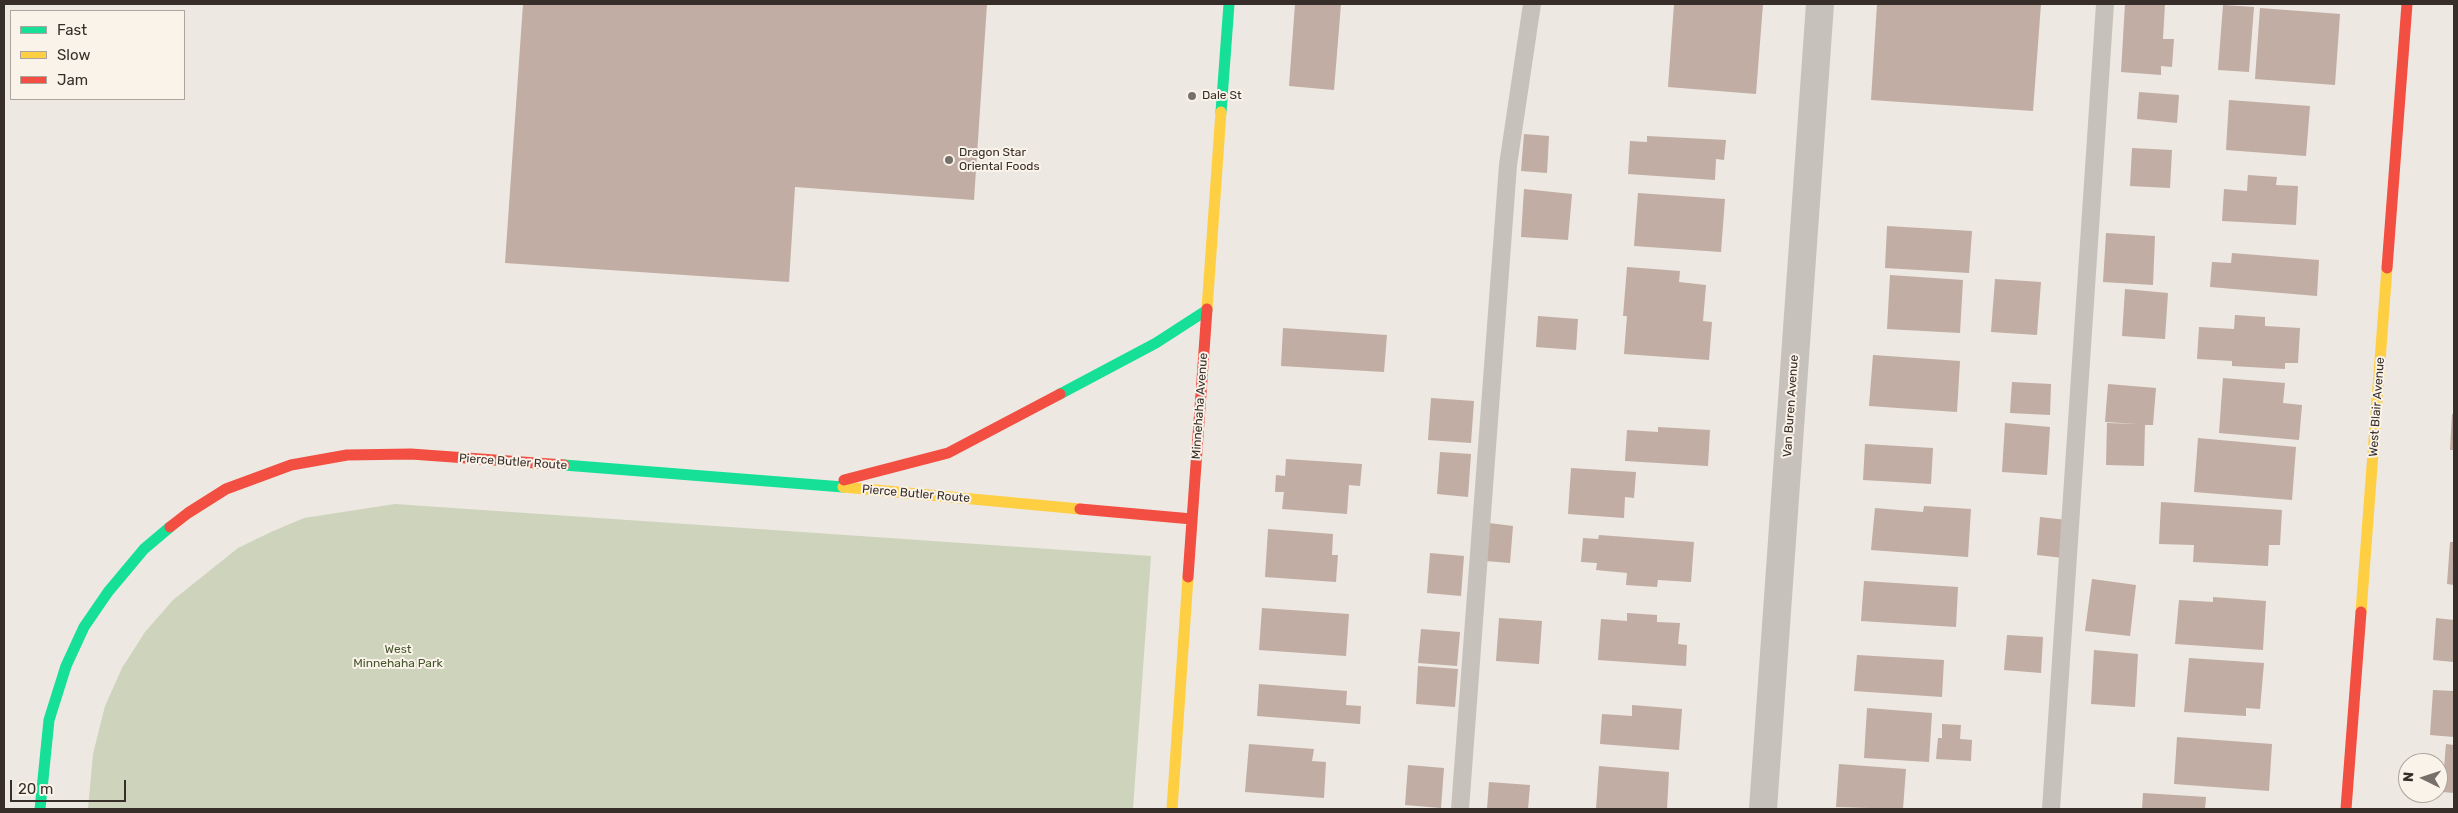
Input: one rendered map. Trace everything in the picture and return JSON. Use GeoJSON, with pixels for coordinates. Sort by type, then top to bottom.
{"type":"FeatureCollection","features":[{"type":"Feature","properties":{"kind":"main road","name":"Minnehaha Avenue"},"geometry":{"type":"LineString","coordinates":[[1172,809],[1229,4]]}},
{"type":"Feature","properties":{"kind":"main road","name":"West Blair Avenue"},"geometry":{"type":"LineString","coordinates":[[2346,809],[2407,4]]}},
{"type":"Feature","properties":{"kind":"main road"},"geometry":{"type":"LineString","coordinates":[[824,485],[948,453],[1156,343],[1207,310]]}},
{"type":"Feature","properties":{"kind":"main road","name":"Pierce Butler Route"},"geometry":{"type":"LineString","coordinates":[[40,809],[49,720],[66,666],[84,628],[108,592],[144,549],[188,513],[226,490],[291,465],[347,455],[393,454],[824,485],[1192,519]]}},
{"type":"Feature","properties":{"kind":"street","name":"Van Buren Avenue"},"geometry":{"type":"LineString","coordinates":[[1763,809],[1820,4]]}},
{"type":"Feature","properties":{"kind":"lane"},"geometry":{"type":"LineString","coordinates":[[1460,809],[1508,165],[1532,4]]}},
{"type":"Feature","properties":{"kind":"lane"},"geometry":{"type":"LineString","coordinates":[[2051,809],[2106,4]]}},
{"type":"Feature","properties":{"kind":"green space","name":"West Minnehaha Park"},"geometry":{"type":"Polygon","coordinates":[[[395,504],[1151,556],[1133,809],[88,809],[93,754],[105,706],[122,668],[145,632],[173,600],[238,548],[271,532],[304,518],[395,504]]]}},
{"type":"Feature","properties":{"kind":"building"},"geometry":{"type":"Polygon","coordinates":[[[523,4],[987,4],[974,200],[795,187],[789,282],[505,263],[523,4]]]}},
{"type":"Feature","properties":{"kind":"building"},"geometry":{"type":"Polygon","coordinates":[[[1295,4],[1341,4],[1334,90],[1289,86],[1295,4]]]}},
{"type":"Feature","properties":{"kind":"building"},"geometry":{"type":"Polygon","coordinates":[[[1674,4],[1763,4],[1756,94],[1668,87],[1674,4]]]}},
{"type":"Feature","properties":{"kind":"building"},"geometry":{"type":"Polygon","coordinates":[[[1877,4],[2041,4],[2033,111],[1871,100],[1877,4]]]}},
{"type":"Feature","properties":{"kind":"building"},"geometry":{"type":"Polygon","coordinates":[[[2125,4],[2165,4],[2163,39],[2174,39],[2172,67],[2161,66],[2161,75],[2121,72],[2125,4]]]}},
{"type":"Feature","properties":{"kind":"building"},"geometry":{"type":"Polygon","coordinates":[[[2223,5],[2254,7],[2249,72],[2218,70],[2223,5]]]}},
{"type":"Feature","properties":{"kind":"building"},"geometry":{"type":"Polygon","coordinates":[[[2260,8],[2340,14],[2335,85],[2255,79],[2260,8]]]}},
{"type":"Feature","properties":{"kind":"building"},"geometry":{"type":"Polygon","coordinates":[[[2139,92],[2179,95],[2177,123],[2137,119],[2139,92]]]}},
{"type":"Feature","properties":{"kind":"building"},"geometry":{"type":"Polygon","coordinates":[[[2229,100],[2310,106],[2306,156],[2226,150],[2229,100]]]}},
{"type":"Feature","properties":{"kind":"building"},"geometry":{"type":"Polygon","coordinates":[[[1524,134],[1549,136],[1547,173],[1521,171],[1524,134]]]}},
{"type":"Feature","properties":{"kind":"building"},"geometry":{"type":"Polygon","coordinates":[[[1647,136],[1726,140],[1724,160],[1716,159],[1715,180],[1628,174],[1630,141],[1647,142],[1647,136]]]}},
{"type":"Feature","properties":{"kind":"building"},"geometry":{"type":"Polygon","coordinates":[[[2132,148],[2172,150],[2170,188],[2130,186],[2132,148]]]}},
{"type":"Feature","properties":{"kind":"building"},"geometry":{"type":"Polygon","coordinates":[[[2248,175],[2277,177],[2276,185],[2298,186],[2296,225],[2222,221],[2224,189],[2247,191],[2248,175]]]}},
{"type":"Feature","properties":{"kind":"building"},"geometry":{"type":"Polygon","coordinates":[[[1524,189],[1572,194],[1568,240],[1521,237],[1524,189]]]}},
{"type":"Feature","properties":{"kind":"building"},"geometry":{"type":"Polygon","coordinates":[[[1638,193],[1725,199],[1721,252],[1634,246],[1638,193]]]}},
{"type":"Feature","properties":{"kind":"building"},"geometry":{"type":"Polygon","coordinates":[[[1887,226],[1972,231],[1969,273],[1885,268],[1887,226]]]}},
{"type":"Feature","properties":{"kind":"building"},"geometry":{"type":"Polygon","coordinates":[[[2106,233],[2155,236],[2153,285],[2103,282],[2106,233]]]}},
{"type":"Feature","properties":{"kind":"building"},"geometry":{"type":"Polygon","coordinates":[[[2232,253],[2319,260],[2317,296],[2210,287],[2212,262],[2231,263],[2232,253]]]}},
{"type":"Feature","properties":{"kind":"building"},"geometry":{"type":"Polygon","coordinates":[[[1627,267],[1680,271],[1679,282],[1706,285],[1703,321],[1712,322],[1709,360],[1624,354],[1627,316],[1623,316],[1627,267]]]}},
{"type":"Feature","properties":{"kind":"building"},"geometry":{"type":"Polygon","coordinates":[[[1890,275],[1963,280],[1960,333],[1887,329],[1890,275]]]}},
{"type":"Feature","properties":{"kind":"building"},"geometry":{"type":"Polygon","coordinates":[[[1995,279],[2041,282],[2037,335],[1991,332],[1995,279]]]}},
{"type":"Feature","properties":{"kind":"building"},"geometry":{"type":"Polygon","coordinates":[[[2125,289],[2168,293],[2165,339],[2122,336],[2125,289]]]}},
{"type":"Feature","properties":{"kind":"building"},"geometry":{"type":"Polygon","coordinates":[[[2235,315],[2265,317],[2265,326],[2300,328],[2298,363],[2285,363],[2285,369],[2232,366],[2232,361],[2197,359],[2199,327],[2234,329],[2235,315]]]}},
{"type":"Feature","properties":{"kind":"building"},"geometry":{"type":"Polygon","coordinates":[[[1538,316],[1578,319],[1576,350],[1536,347],[1538,316]]]}},
{"type":"Feature","properties":{"kind":"building"},"geometry":{"type":"Polygon","coordinates":[[[1283,328],[1387,335],[1384,372],[1281,366],[1283,328]]]}},
{"type":"Feature","properties":{"kind":"building"},"geometry":{"type":"Polygon","coordinates":[[[1873,355],[1960,361],[1957,412],[1869,406],[1873,355]]]}},
{"type":"Feature","properties":{"kind":"building"},"geometry":{"type":"Polygon","coordinates":[[[2223,378],[2285,383],[2283,403],[2302,405],[2299,440],[2219,433],[2223,378]]]}},
{"type":"Feature","properties":{"kind":"building"},"geometry":{"type":"Polygon","coordinates":[[[2012,382],[2051,384],[2050,415],[2010,413],[2012,382]]]}},
{"type":"Feature","properties":{"kind":"building"},"geometry":{"type":"Polygon","coordinates":[[[2108,384],[2156,388],[2153,425],[2145,425],[2144,466],[2106,465],[2107,423],[2139,424],[2105,422],[2108,384]]]}},
{"type":"Feature","properties":{"kind":"building"},"geometry":{"type":"Polygon","coordinates":[[[1431,398],[1474,401],[1471,443],[1428,440],[1431,398]]]}},
{"type":"Feature","properties":{"kind":"building"},"geometry":{"type":"Polygon","coordinates":[[[2452,414],[2454,414],[2454,450],[2450,450],[2452,414]]]}},
{"type":"Feature","properties":{"kind":"building"},"geometry":{"type":"Polygon","coordinates":[[[2005,423],[2050,427],[2047,475],[2002,472],[2005,423]]]}},
{"type":"Feature","properties":{"kind":"building"},"geometry":{"type":"Polygon","coordinates":[[[1658,427],[1710,430],[1708,466],[1625,461],[1627,430],[1658,432],[1658,427]]]}},
{"type":"Feature","properties":{"kind":"building"},"geometry":{"type":"Polygon","coordinates":[[[2198,438],[2296,447],[2292,500],[2194,492],[2198,438]]]}},
{"type":"Feature","properties":{"kind":"building"},"geometry":{"type":"Polygon","coordinates":[[[1865,444],[1933,448],[1931,484],[1863,480],[1865,444]]]}},
{"type":"Feature","properties":{"kind":"building"},"geometry":{"type":"Polygon","coordinates":[[[1440,452],[1471,454],[1468,497],[1437,494],[1440,452]]]}},
{"type":"Feature","properties":{"kind":"building"},"geometry":{"type":"Polygon","coordinates":[[[1286,459],[1362,464],[1360,486],[1349,485],[1347,514],[1282,509],[1284,492],[1275,492],[1276,475],[1285,476],[1286,459]]]}},
{"type":"Feature","properties":{"kind":"building"},"geometry":{"type":"Polygon","coordinates":[[[1571,468],[1636,472],[1634,498],[1625,497],[1624,518],[1568,514],[1571,468]]]}},
{"type":"Feature","properties":{"kind":"building"},"geometry":{"type":"Polygon","coordinates":[[[2161,502],[2282,510],[2280,545],[2269,545],[2268,566],[2193,562],[2194,545],[2159,544],[2161,502]]]}},
{"type":"Feature","properties":{"kind":"building"},"geometry":{"type":"Polygon","coordinates":[[[1924,506],[1971,509],[1968,557],[1871,550],[1875,508],[1923,512],[1924,506]]]}},
{"type":"Feature","properties":{"kind":"building"},"geometry":{"type":"Polygon","coordinates":[[[2040,517],[2067,520],[2064,558],[2037,555],[2040,517]]]}},
{"type":"Feature","properties":{"kind":"building"},"geometry":{"type":"Polygon","coordinates":[[[1489,523],[1513,526],[1510,563],[1486,561],[1489,523]]]}},
{"type":"Feature","properties":{"kind":"building"},"geometry":{"type":"Polygon","coordinates":[[[1268,529],[1333,534],[1332,555],[1338,555],[1336,582],[1265,577],[1268,529]]]}},
{"type":"Feature","properties":{"kind":"building"},"geometry":{"type":"Polygon","coordinates":[[[1599,535],[1694,542],[1691,582],[1658,580],[1657,587],[1626,585],[1627,573],[1596,570],[1597,563],[1581,562],[1583,538],[1598,539],[1599,535]]]}},
{"type":"Feature","properties":{"kind":"building"},"geometry":{"type":"Polygon","coordinates":[[[2450,542],[2454,542],[2454,585],[2447,584],[2450,542]]]}},
{"type":"Feature","properties":{"kind":"building"},"geometry":{"type":"Polygon","coordinates":[[[1430,553],[1464,556],[1461,596],[1427,593],[1430,553]]]}},
{"type":"Feature","properties":{"kind":"building"},"geometry":{"type":"Polygon","coordinates":[[[2092,579],[2136,585],[2130,636],[2085,631],[2092,579]]]}},
{"type":"Feature","properties":{"kind":"building"},"geometry":{"type":"Polygon","coordinates":[[[1864,581],[1958,587],[1956,627],[1861,621],[1864,581]]]}},
{"type":"Feature","properties":{"kind":"building"},"geometry":{"type":"Polygon","coordinates":[[[2213,597],[2266,601],[2263,650],[2175,644],[2179,600],[2213,602],[2213,597]]]}},
{"type":"Feature","properties":{"kind":"building"},"geometry":{"type":"Polygon","coordinates":[[[1262,608],[1349,614],[1346,656],[1259,650],[1262,608]]]}},
{"type":"Feature","properties":{"kind":"building"},"geometry":{"type":"Polygon","coordinates":[[[1627,613],[1657,615],[1657,622],[1680,623],[1678,644],[1687,645],[1686,666],[1598,660],[1601,619],[1627,621],[1627,613]]]}},
{"type":"Feature","properties":{"kind":"building"},"geometry":{"type":"Polygon","coordinates":[[[1499,618],[1542,621],[1539,664],[1496,661],[1499,618]]]}},
{"type":"Feature","properties":{"kind":"building"},"geometry":{"type":"Polygon","coordinates":[[[2436,618],[2454,620],[2454,662],[2433,660],[2436,618]]]}},
{"type":"Feature","properties":{"kind":"building"},"geometry":{"type":"Polygon","coordinates":[[[1421,629],[1460,632],[1457,666],[1418,663],[1421,629]]]}},
{"type":"Feature","properties":{"kind":"building"},"geometry":{"type":"Polygon","coordinates":[[[2007,635],[2043,637],[2041,673],[2004,670],[2007,635]]]}},
{"type":"Feature","properties":{"kind":"building"},"geometry":{"type":"Polygon","coordinates":[[[2094,650],[2138,654],[2135,707],[2091,704],[2094,650]]]}},
{"type":"Feature","properties":{"kind":"building"},"geometry":{"type":"Polygon","coordinates":[[[1857,655],[1944,660],[1942,697],[1854,691],[1857,655]]]}},
{"type":"Feature","properties":{"kind":"building"},"geometry":{"type":"Polygon","coordinates":[[[2189,658],[2264,663],[2260,709],[2246,708],[2246,716],[2184,712],[2189,658]]]}},
{"type":"Feature","properties":{"kind":"building"},"geometry":{"type":"Polygon","coordinates":[[[1418,666],[1458,669],[1455,707],[1416,704],[1418,666]]]}},
{"type":"Feature","properties":{"kind":"building"},"geometry":{"type":"Polygon","coordinates":[[[1259,684],[1347,691],[1346,705],[1361,706],[1360,724],[1257,716],[1259,684]]]}},
{"type":"Feature","properties":{"kind":"building"},"geometry":{"type":"Polygon","coordinates":[[[2433,690],[2454,691],[2454,737],[2430,735],[2433,690]]]}},
{"type":"Feature","properties":{"kind":"building"},"geometry":{"type":"Polygon","coordinates":[[[1632,705],[1682,709],[1679,750],[1600,744],[1602,714],[1632,716],[1632,705]]]}},
{"type":"Feature","properties":{"kind":"building"},"geometry":{"type":"Polygon","coordinates":[[[1867,708],[1932,713],[1929,762],[1864,758],[1867,708]]]}},
{"type":"Feature","properties":{"kind":"building"},"geometry":{"type":"Polygon","coordinates":[[[1942,724],[1961,725],[1960,739],[1972,740],[1971,761],[1936,759],[1938,738],[1942,738],[1942,724]]]}},
{"type":"Feature","properties":{"kind":"building"},"geometry":{"type":"Polygon","coordinates":[[[2177,737],[2272,744],[2269,791],[2174,784],[2177,737]]]}},
{"type":"Feature","properties":{"kind":"building"},"geometry":{"type":"Polygon","coordinates":[[[1249,744],[1314,749],[1312,761],[1326,762],[1324,798],[1245,792],[1249,744]]]}},
{"type":"Feature","properties":{"kind":"building"},"geometry":{"type":"Polygon","coordinates":[[[2446,744],[2454,745],[2454,793],[2448,792],[2448,753],[2445,753],[2446,744]]]}},
{"type":"Feature","properties":{"kind":"building"},"geometry":{"type":"Polygon","coordinates":[[[1839,764],[1906,769],[1903,809],[1836,807],[1839,764]]]}},
{"type":"Feature","properties":{"kind":"building"},"geometry":{"type":"Polygon","coordinates":[[[1408,765],[1444,768],[1441,808],[1405,805],[1408,765]]]}},
{"type":"Feature","properties":{"kind":"building"},"geometry":{"type":"Polygon","coordinates":[[[1599,766],[1669,772],[1667,809],[1596,809],[1599,766]]]}},
{"type":"Feature","properties":{"kind":"building"},"geometry":{"type":"Polygon","coordinates":[[[1489,782],[1530,785],[1528,809],[1487,809],[1489,782]]]}},
{"type":"Feature","properties":{"kind":"building"},"geometry":{"type":"Polygon","coordinates":[[[2143,793],[2206,797],[2205,809],[2142,809],[2143,793]]]}},
{"type":"Feature","properties":{"kind":"traffic: fast"},"geometry":{"type":"LineString","coordinates":[[1221,112],[1229,4]]}},
{"type":"Feature","properties":{"kind":"traffic: fast"},"geometry":{"type":"LineString","coordinates":[[1060,394],[1156,343],[1207,310]]}},
{"type":"Feature","properties":{"kind":"traffic: fast"},"geometry":{"type":"LineString","coordinates":[[564,465],[843,487]]}},
{"type":"Feature","properties":{"kind":"traffic: fast"},"geometry":{"type":"LineString","coordinates":[[40,809],[49,720],[66,666],[84,627],[108,592],[144,549],[170,527]]}},
{"type":"Feature","properties":{"kind":"traffic: slow"},"geometry":{"type":"LineString","coordinates":[[1207,309],[1221,112]]}},
{"type":"Feature","properties":{"kind":"traffic: slow"},"geometry":{"type":"LineString","coordinates":[[2361,612],[2387,268]]}},
{"type":"Feature","properties":{"kind":"traffic: slow"},"geometry":{"type":"LineString","coordinates":[[843,487],[1080,509]]}},
{"type":"Feature","properties":{"kind":"traffic: slow"},"geometry":{"type":"LineString","coordinates":[[1172,809],[1188,577]]}},
{"type":"Feature","properties":{"kind":"traffic: jam"},"geometry":{"type":"LineString","coordinates":[[2387,268],[2407,4]]}},
{"type":"Feature","properties":{"kind":"traffic: jam"},"geometry":{"type":"LineString","coordinates":[[1188,577],[1207,309]]}},
{"type":"Feature","properties":{"kind":"traffic: jam"},"geometry":{"type":"LineString","coordinates":[[844,480],[948,453],[1060,394]]}},
{"type":"Feature","properties":{"kind":"traffic: jam"},"geometry":{"type":"LineString","coordinates":[[170,527],[226,489],[291,465],[347,455],[411,454],[564,465]]}},
{"type":"Feature","properties":{"kind":"traffic: jam"},"geometry":{"type":"LineString","coordinates":[[1080,509],[1192,519]]}},
{"type":"Feature","properties":{"kind":"traffic: jam"},"geometry":{"type":"LineString","coordinates":[[2346,809],[2361,612]]}},
{"type":"Feature","properties":{"kind":"place","name":"Dale St"},"geometry":{"type":"Point","coordinates":[1192,96]}},
{"type":"Feature","properties":{"kind":"place","name":"Dragon Star Oriental Foods"},"geometry":{"type":"Point","coordinates":[949,160]}}]}
